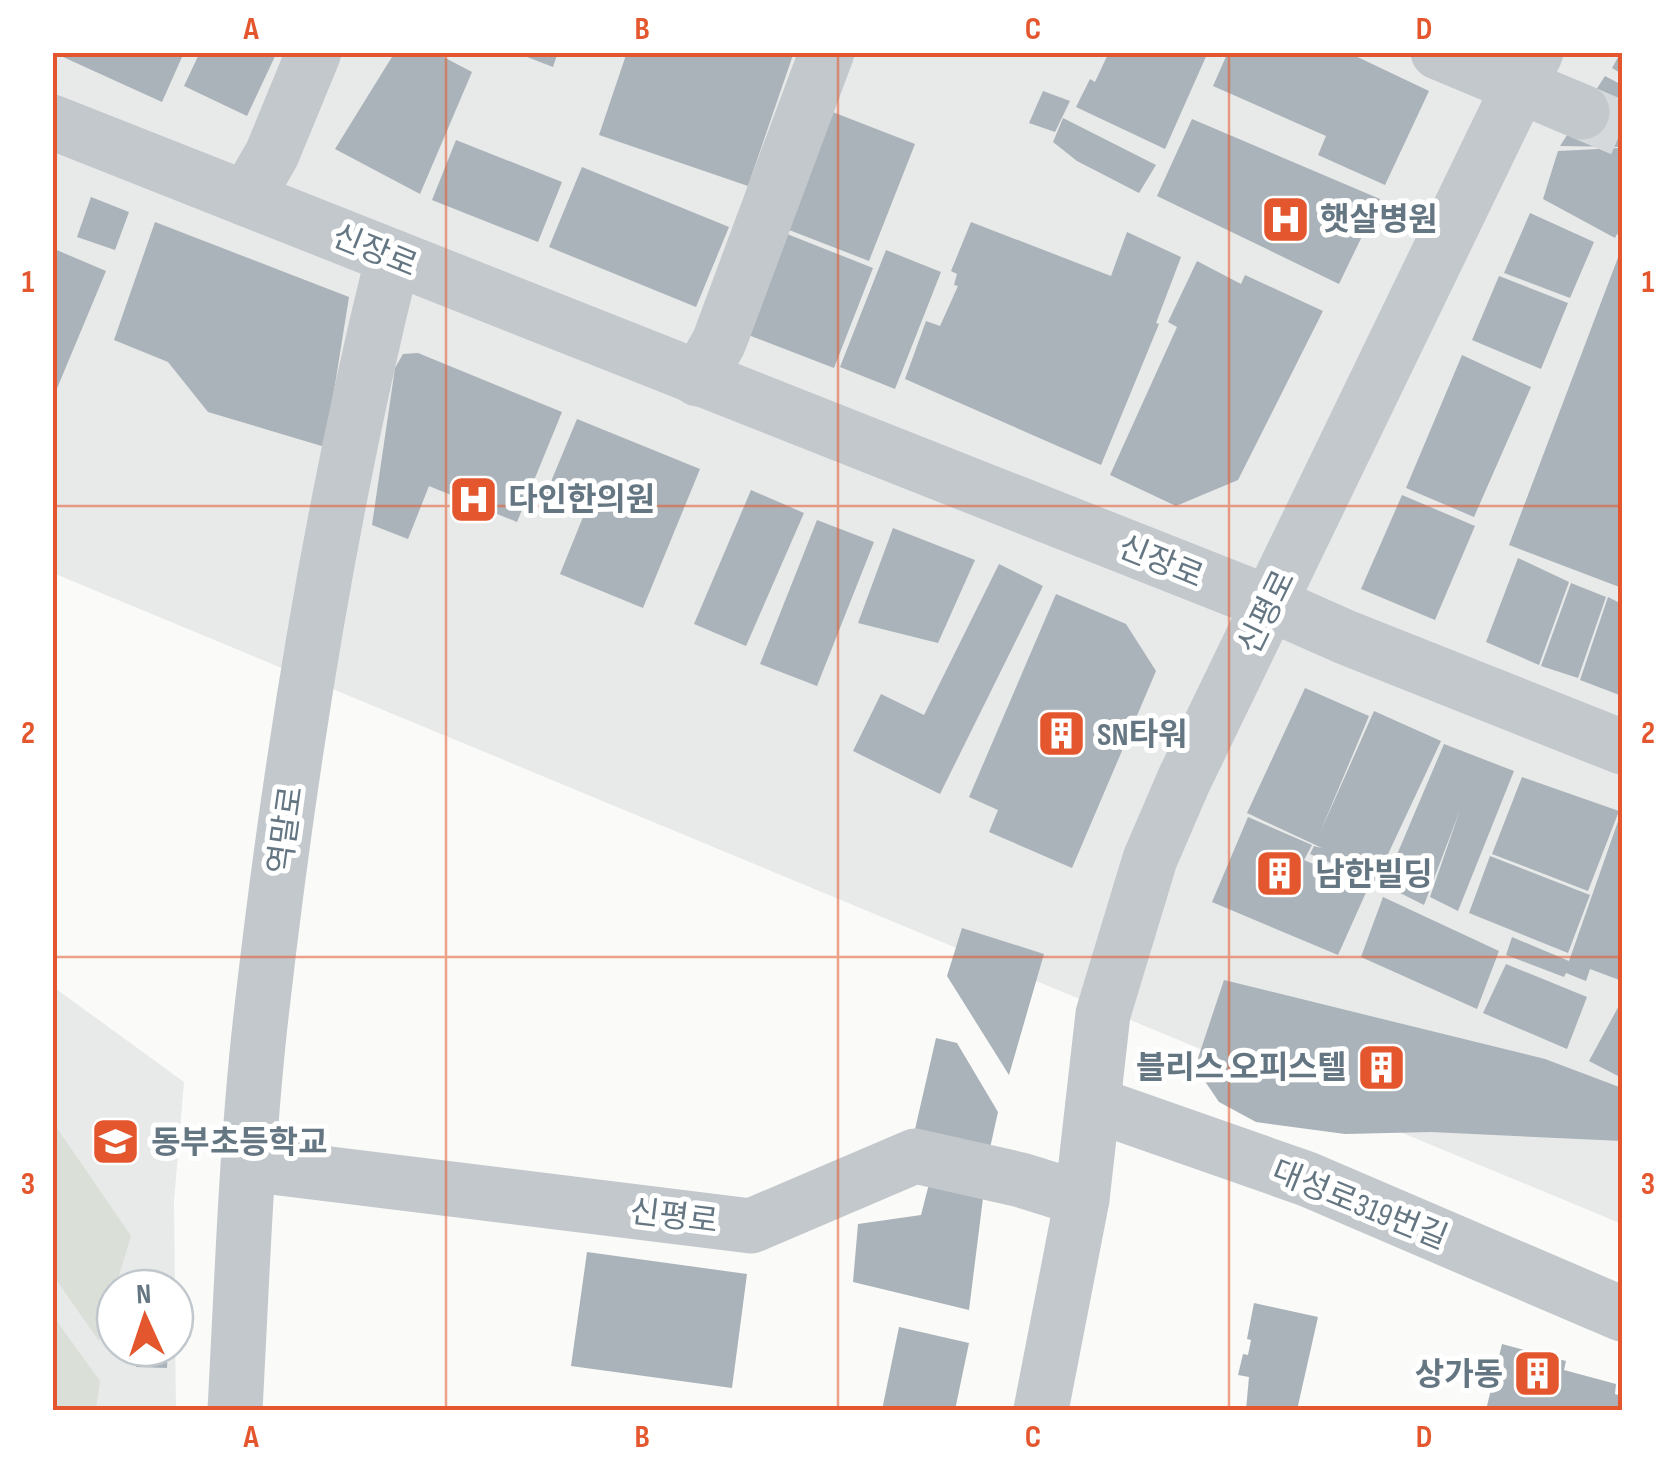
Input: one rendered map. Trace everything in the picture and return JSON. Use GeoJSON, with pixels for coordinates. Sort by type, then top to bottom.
{"type":"FeatureCollection","features":[{"type":"Feature","properties":{"kind":"street"},"geometry":{"type":"LineString","coordinates":[[246,200],[272,154],[314,52]]}},
{"type":"Feature","properties":{"kind":"street"},"geometry":{"type":"LineString","coordinates":[[698,379],[719,342],[827,52]]}},
{"type":"Feature","properties":{"kind":"street"},"geometry":{"type":"LineString","coordinates":[[1438,52],[1527,70],[1582,112]]}},
{"type":"Feature","properties":{"kind":"street","name":"신평로"},"geometry":{"type":"LineString","coordinates":[[1041,1410],[1082,1200],[1103,1014],[1150,859],[1184,780],[1527,70]]}},
{"type":"Feature","properties":{"kind":"street","name":"신장로"},"geometry":{"type":"LineString","coordinates":[[52,122],[1271,604],[1622,747]]}},
{"type":"Feature","properties":{"kind":"street","name":"역말로"},"geometry":{"type":"LineString","coordinates":[[235,1410],[248,1164],[260,1028],[316,618],[392,257]]}},
{"type":"Feature","properties":{"kind":"street","name":"대성로319번길"},"geometry":{"type":"LineString","coordinates":[[1092,1104],[1307,1179],[1622,1314]]}},
{"type":"Feature","properties":{"kind":"street","name":"신평로"},"geometry":{"type":"LineString","coordinates":[[248,1164],[752,1226],[914,1156],[1021,1180],[1082,1200]]}},
{"type":"Feature","properties":{"kind":"shaded area"},"geometry":{"type":"Polygon","coordinates":[[[52,53],[1622,53],[1622,1224],[53,573],[52,53]]]}},
{"type":"Feature","properties":{"kind":"shaded area","name":"동부초등학교"},"geometry":{"type":"Polygon","coordinates":[[[52,986],[184,1082],[174,1202],[175,1268],[95,1268],[95,1368],[175,1368],[176,1410],[53,1410],[52,986]]]}},
{"type":"Feature","properties":{"kind":"shaded area"},"geometry":{"type":"Polygon","coordinates":[[[52,1121],[131,1236],[121,1268],[95,1268],[95,1335],[53,1275],[52,1121]]]}},
{"type":"Feature","properties":{"kind":"shaded area"},"geometry":{"type":"Polygon","coordinates":[[[53,1316],[100,1381],[96,1410],[53,1410],[53,1316]]]}},
{"type":"Feature","properties":{"kind":"building"},"geometry":{"type":"Polygon","coordinates":[[[52,52],[171,52],[182,57],[162,102],[52,52]]]}},
{"type":"Feature","properties":{"kind":"building"},"geometry":{"type":"Polygon","coordinates":[[[200,52],[277,52],[247,116],[184,86],[200,52]]]}},
{"type":"Feature","properties":{"kind":"building"},"geometry":{"type":"Polygon","coordinates":[[[395,52],[434,52],[472,72],[420,194],[335,149],[395,52]]]}},
{"type":"Feature","properties":{"kind":"building"},"geometry":{"type":"Polygon","coordinates":[[[514,52],[558,52],[553,67],[514,52]]]}},
{"type":"Feature","properties":{"kind":"building"},"geometry":{"type":"Polygon","coordinates":[[[627,52],[794,52],[748,186],[599,135],[627,52]]]}},
{"type":"Feature","properties":{"kind":"building"},"geometry":{"type":"Polygon","coordinates":[[[1109,52],[1208,52],[1165,149],[1076,107],[1090,79],[1095,82],[1109,52]]]}},
{"type":"Feature","properties":{"kind":"building"},"geometry":{"type":"Polygon","coordinates":[[[1228,52],[1347,52],[1429,91],[1385,185],[1318,155],[1326,136],[1213,86],[1228,52]]]}},
{"type":"Feature","properties":{"kind":"building"},"geometry":{"type":"Polygon","coordinates":[[[1622,52],[1622,74],[1612,68],[1622,52]]]}},
{"type":"Feature","properties":{"kind":"building"},"geometry":{"type":"Polygon","coordinates":[[[1605,76],[1622,85],[1622,147],[1560,146],[1605,76]]]}},
{"type":"Feature","properties":{"kind":"building"},"geometry":{"type":"Polygon","coordinates":[[[1043,91],[1070,101],[1055,132],[1029,123],[1043,91]]]}},
{"type":"Feature","properties":{"kind":"building"},"geometry":{"type":"Polygon","coordinates":[[[830,111],[915,144],[869,261],[784,228],[830,111]]]}},
{"type":"Feature","properties":{"kind":"building"},"geometry":{"type":"Polygon","coordinates":[[[1063,118],[1156,165],[1139,193],[1077,161],[1053,142],[1063,118]]]}},
{"type":"Feature","properties":{"kind":"building","name":"햇살병원"},"geometry":{"type":"Polygon","coordinates":[[[1192,119],[1380,199],[1339,284],[1157,196],[1192,119]]]}},
{"type":"Feature","properties":{"kind":"building"},"geometry":{"type":"Polygon","coordinates":[[[456,140],[562,182],[538,242],[432,200],[456,140]]]}},
{"type":"Feature","properties":{"kind":"building"},"geometry":{"type":"Polygon","coordinates":[[[1622,150],[1622,236],[1617,234],[1615,238],[1543,199],[1558,151],[1622,150]]]}},
{"type":"Feature","properties":{"kind":"building"},"geometry":{"type":"Polygon","coordinates":[[[582,167],[729,227],[696,307],[549,247],[582,167]]]}},
{"type":"Feature","properties":{"kind":"building"},"geometry":{"type":"Polygon","coordinates":[[[91,197],[129,212],[115,250],[77,237],[91,197]]]}},
{"type":"Feature","properties":{"kind":"building"},"geometry":{"type":"Polygon","coordinates":[[[1530,213],[1594,242],[1570,298],[1504,273],[1530,213]]]}},
{"type":"Feature","properties":{"kind":"building"},"geometry":{"type":"Polygon","coordinates":[[[155,222],[349,297],[325,447],[208,412],[168,362],[114,340],[155,222]]]}},
{"type":"Feature","properties":{"kind":"building"},"geometry":{"type":"Polygon","coordinates":[[[971,222],[1111,276],[1127,232],[1181,257],[1156,323],[1159,324],[1101,465],[905,379],[926,321],[940,326],[958,286],[954,285],[957,274],[951,271],[971,222]]]}},
{"type":"Feature","properties":{"kind":"building"},"geometry":{"type":"Polygon","coordinates":[[[782,232],[873,268],[834,368],[743,333],[782,232]]]}},
{"type":"Feature","properties":{"kind":"building"},"geometry":{"type":"Polygon","coordinates":[[[52,248],[106,271],[53,398],[52,398],[52,248]]]}},
{"type":"Feature","properties":{"kind":"building"},"geometry":{"type":"Polygon","coordinates":[[[886,250],[941,272],[895,389],[840,367],[886,250]]]}},
{"type":"Feature","properties":{"kind":"building"},"geometry":{"type":"Polygon","coordinates":[[[1619,255],[1622,256],[1622,588],[1509,545],[1619,255]]]}},
{"type":"Feature","properties":{"kind":"building"},"geometry":{"type":"Polygon","coordinates":[[[1197,261],[1241,284],[1245,275],[1323,311],[1238,480],[1176,506],[1110,475],[1177,327],[1168,322],[1197,261]]]}},
{"type":"Feature","properties":{"kind":"building"},"geometry":{"type":"Polygon","coordinates":[[[1499,276],[1568,303],[1541,369],[1472,340],[1499,276]]]}},
{"type":"Feature","properties":{"kind":"building"},"geometry":{"type":"Polygon","coordinates":[[[418,353],[562,412],[517,522],[429,486],[408,539],[372,525],[395,368],[403,354],[418,353]]]}},
{"type":"Feature","properties":{"kind":"building"},"geometry":{"type":"Polygon","coordinates":[[[1462,355],[1531,387],[1474,517],[1406,488],[1462,355]]]}},
{"type":"Feature","properties":{"kind":"building"},"geometry":{"type":"Polygon","coordinates":[[[577,419],[700,469],[643,608],[560,574],[585,512],[545,496],[577,419]]]}},
{"type":"Feature","properties":{"kind":"building"},"geometry":{"type":"Polygon","coordinates":[[[751,490],[804,513],[746,646],[694,624],[751,490]]]}},
{"type":"Feature","properties":{"kind":"building"},"geometry":{"type":"Polygon","coordinates":[[[1402,495],[1475,526],[1435,620],[1361,589],[1402,495]]]}},
{"type":"Feature","properties":{"kind":"building"},"geometry":{"type":"Polygon","coordinates":[[[817,520],[874,542],[817,686],[760,664],[817,520]]]}},
{"type":"Feature","properties":{"kind":"building"},"geometry":{"type":"Polygon","coordinates":[[[893,528],[975,560],[938,643],[858,623],[893,528]]]}},
{"type":"Feature","properties":{"kind":"building"},"geometry":{"type":"Polygon","coordinates":[[[1518,558],[1569,582],[1539,665],[1486,642],[1518,558]]]}},
{"type":"Feature","properties":{"kind":"building"},"geometry":{"type":"Polygon","coordinates":[[[999,564],[1043,586],[940,794],[853,751],[881,694],[924,715],[999,564]]]}},
{"type":"Feature","properties":{"kind":"building"},"geometry":{"type":"Polygon","coordinates":[[[1571,583],[1606,597],[1578,678],[1541,666],[1571,583]]]}},
{"type":"Feature","properties":{"kind":"building","name":"SN타워"},"geometry":{"type":"Polygon","coordinates":[[[1056,594],[1126,624],[1156,671],[1072,868],[989,832],[998,810],[969,797],[1056,594]]]}},
{"type":"Feature","properties":{"kind":"building"},"geometry":{"type":"Polygon","coordinates":[[[1608,597],[1622,604],[1622,696],[1580,680],[1608,597]]]}},
{"type":"Feature","properties":{"kind":"building"},"geometry":{"type":"Polygon","coordinates":[[[1305,688],[1369,716],[1319,835],[1374,711],[1441,741],[1375,882],[1310,854],[1314,846],[1322,848],[1247,813],[1305,688]]]}},
{"type":"Feature","properties":{"kind":"building"},"geometry":{"type":"Polygon","coordinates":[[[1444,744],[1514,771],[1458,911],[1430,897],[1460,810],[1424,905],[1384,885],[1444,744]]]}},
{"type":"Feature","properties":{"kind":"building"},"geometry":{"type":"Polygon","coordinates":[[[1522,777],[1619,811],[1588,891],[1492,854],[1522,777]]]}},
{"type":"Feature","properties":{"kind":"building"},"geometry":{"type":"Polygon","coordinates":[[[1622,810],[1622,981],[1590,969],[1586,981],[1566,973],[1564,977],[1506,955],[1512,937],[1569,961],[1622,810]]]}},
{"type":"Feature","properties":{"kind":"building","name":"남한빌딩"},"geometry":{"type":"Polygon","coordinates":[[[1248,817],[1312,845],[1304,860],[1368,888],[1338,955],[1212,902],[1248,817]]]}},
{"type":"Feature","properties":{"kind":"building"},"geometry":{"type":"Polygon","coordinates":[[[1490,856],[1590,895],[1568,953],[1469,913],[1490,856]]]}},
{"type":"Feature","properties":{"kind":"building"},"geometry":{"type":"Polygon","coordinates":[[[1383,897],[1499,951],[1477,1009],[1361,957],[1383,897]]]}},
{"type":"Feature","properties":{"kind":"building"},"geometry":{"type":"Polygon","coordinates":[[[962,928],[1044,954],[1009,1075],[947,976],[962,928]]]}},
{"type":"Feature","properties":{"kind":"building"},"geometry":{"type":"Polygon","coordinates":[[[1506,964],[1587,997],[1567,1049],[1483,1013],[1506,964]]]}},
{"type":"Feature","properties":{"kind":"building","name":"블리스 오피스텔"},"geometry":{"type":"Polygon","coordinates":[[[1224,980],[1545,1059],[1622,1088],[1622,1141],[1431,1132],[1345,1134],[1256,1122],[1219,1102],[1200,1074],[1198,1058],[1224,980]]]}},
{"type":"Feature","properties":{"kind":"building"},"geometry":{"type":"Polygon","coordinates":[[[1622,1000],[1622,1078],[1589,1061],[1622,1000]]]}},
{"type":"Feature","properties":{"kind":"building"},"geometry":{"type":"Polygon","coordinates":[[[936,1038],[957,1043],[998,1112],[988,1157],[913,1138],[936,1038]]]}},
{"type":"Feature","properties":{"kind":"building"},"geometry":{"type":"Polygon","coordinates":[[[930,1180],[984,1190],[969,1310],[853,1282],[858,1224],[921,1215],[930,1180]]]}},
{"type":"Feature","properties":{"kind":"building"},"geometry":{"type":"Polygon","coordinates":[[[587,1252],[747,1274],[732,1388],[571,1366],[587,1252]]]}},
{"type":"Feature","properties":{"kind":"building"},"geometry":{"type":"Polygon","coordinates":[[[1254,1303],[1318,1317],[1297,1410],[1246,1410],[1249,1377],[1238,1375],[1243,1354],[1248,1355],[1254,1303]]]}},
{"type":"Feature","properties":{"kind":"building"},"geometry":{"type":"Polygon","coordinates":[[[899,1327],[969,1343],[955,1410],[882,1410],[899,1327]]]}},
{"type":"Feature","properties":{"kind":"building","name":"상가동"},"geometry":{"type":"Polygon","coordinates":[[[1502,1344],[1566,1361],[1564,1370],[1616,1384],[1615,1394],[1622,1396],[1622,1410],[1486,1410],[1502,1344]]]}},
{"type":"Feature","properties":{"kind":"tunnel"},"geometry":{"type":"LineString","coordinates":[[1582,112],[1622,129]]}},
{"type":"Feature","properties":{"kind":"place","name":"햇살병원"},"geometry":{"type":"Point","coordinates":[1285,219]}},
{"type":"Feature","properties":{"kind":"place","name":"다인한의원"},"geometry":{"type":"Point","coordinates":[473,499]}},
{"type":"Feature","properties":{"kind":"place","name":"SN타워"},"geometry":{"type":"Point","coordinates":[1062,734]}},
{"type":"Feature","properties":{"kind":"place","name":"남한빌딩"},"geometry":{"type":"Point","coordinates":[1280,874]}},
{"type":"Feature","properties":{"kind":"place","name":"블리스 오피스텔"},"geometry":{"type":"Point","coordinates":[1382,1067]}},
{"type":"Feature","properties":{"kind":"place","name":"동부초등학교"},"geometry":{"type":"Point","coordinates":[116,1142]}},
{"type":"Feature","properties":{"kind":"place","name":"상가동"},"geometry":{"type":"Point","coordinates":[1538,1374]}}]}
